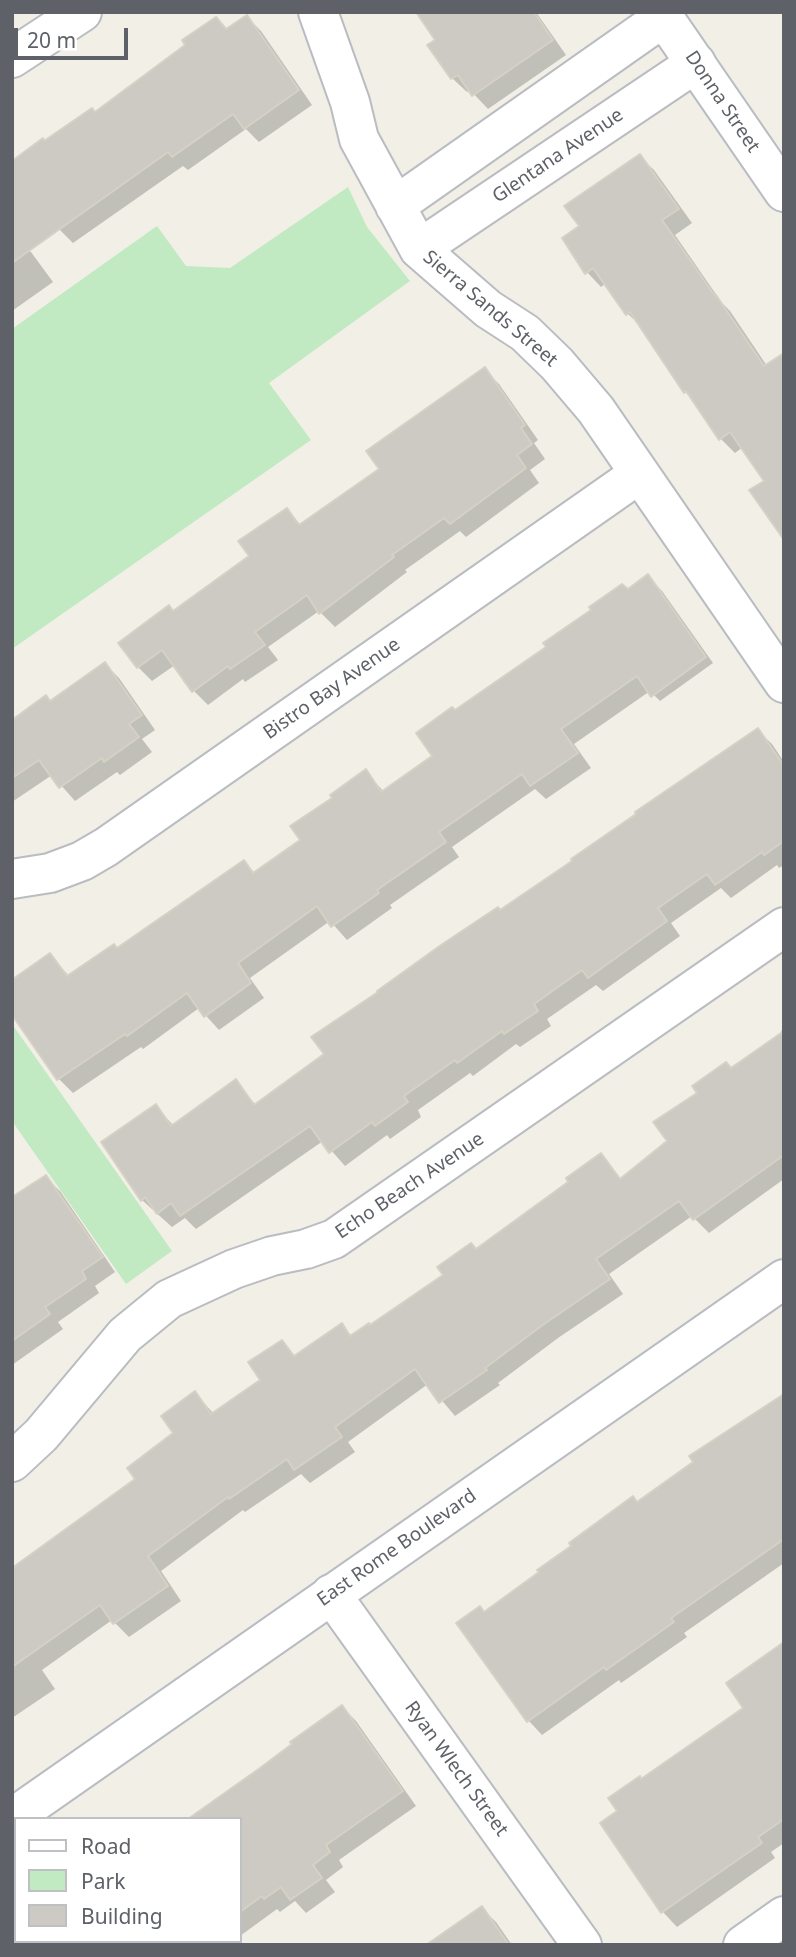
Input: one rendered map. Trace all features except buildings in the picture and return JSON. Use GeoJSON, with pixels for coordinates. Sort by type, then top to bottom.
{"type":"FeatureCollection","features":[{"type":"Feature","properties":{"kind":"street"},"geometry":{"type":"LineString","coordinates":[[12,58],[82,12]]}},
{"type":"Feature","properties":{"kind":"street","name":"Sierra Sands Street"},"geometry":{"type":"LineString","coordinates":[[318,12],[350,102],[359,139],[419,249],[488,309],[525,333],[557,365],[596,411],[784,683]]}},
{"type":"Feature","properties":{"kind":"street"},"geometry":{"type":"LineString","coordinates":[[395,206],[662,15]]}},
{"type":"Feature","properties":{"kind":"street","name":"Donna Street"},"geometry":{"type":"LineString","coordinates":[[662,15],[784,192]]}},
{"type":"Feature","properties":{"kind":"street","name":"Glentana Avenue"},"geometry":{"type":"LineString","coordinates":[[419,249],[696,63]]}},
{"type":"Feature","properties":{"kind":"street","name":"Bistro Bay Avenue"},"geometry":{"type":"LineString","coordinates":[[12,879],[50,873],[82,861],[106,847],[639,474]]}},
{"type":"Feature","properties":{"kind":"street","name":"Echo Beach Avenue"},"geometry":{"type":"LineString","coordinates":[[12,1462],[41,1435],[125,1335],[169,1299],[234,1269],[334,1239],[784,927]]}},
{"type":"Feature","properties":{"kind":"street","name":"East Rome Boulevard"},"geometry":{"type":"LineString","coordinates":[[12,1818],[784,1279]]}},
{"type":"Feature","properties":{"kind":"street","name":"Ryan Wlech Street"},"geometry":{"type":"LineString","coordinates":[[331,1594],[582,1945]]}},
{"type":"Feature","properties":{"kind":"street"},"geometry":{"type":"LineString","coordinates":[[743,1945],[784,1916]]}},
{"type":"Feature","properties":{"kind":"green space"},"geometry":{"type":"Polygon","coordinates":[[[348,187],[367,227],[410,281],[269,383],[311,440],[12,649],[12,329],[157,226],[186,266],[230,268],[348,187]]]}},
{"type":"Feature","properties":{"kind":"green space"},"geometry":{"type":"Polygon","coordinates":[[[12,1024],[172,1251],[126,1284],[12,1121],[12,1024]]]}}]}
